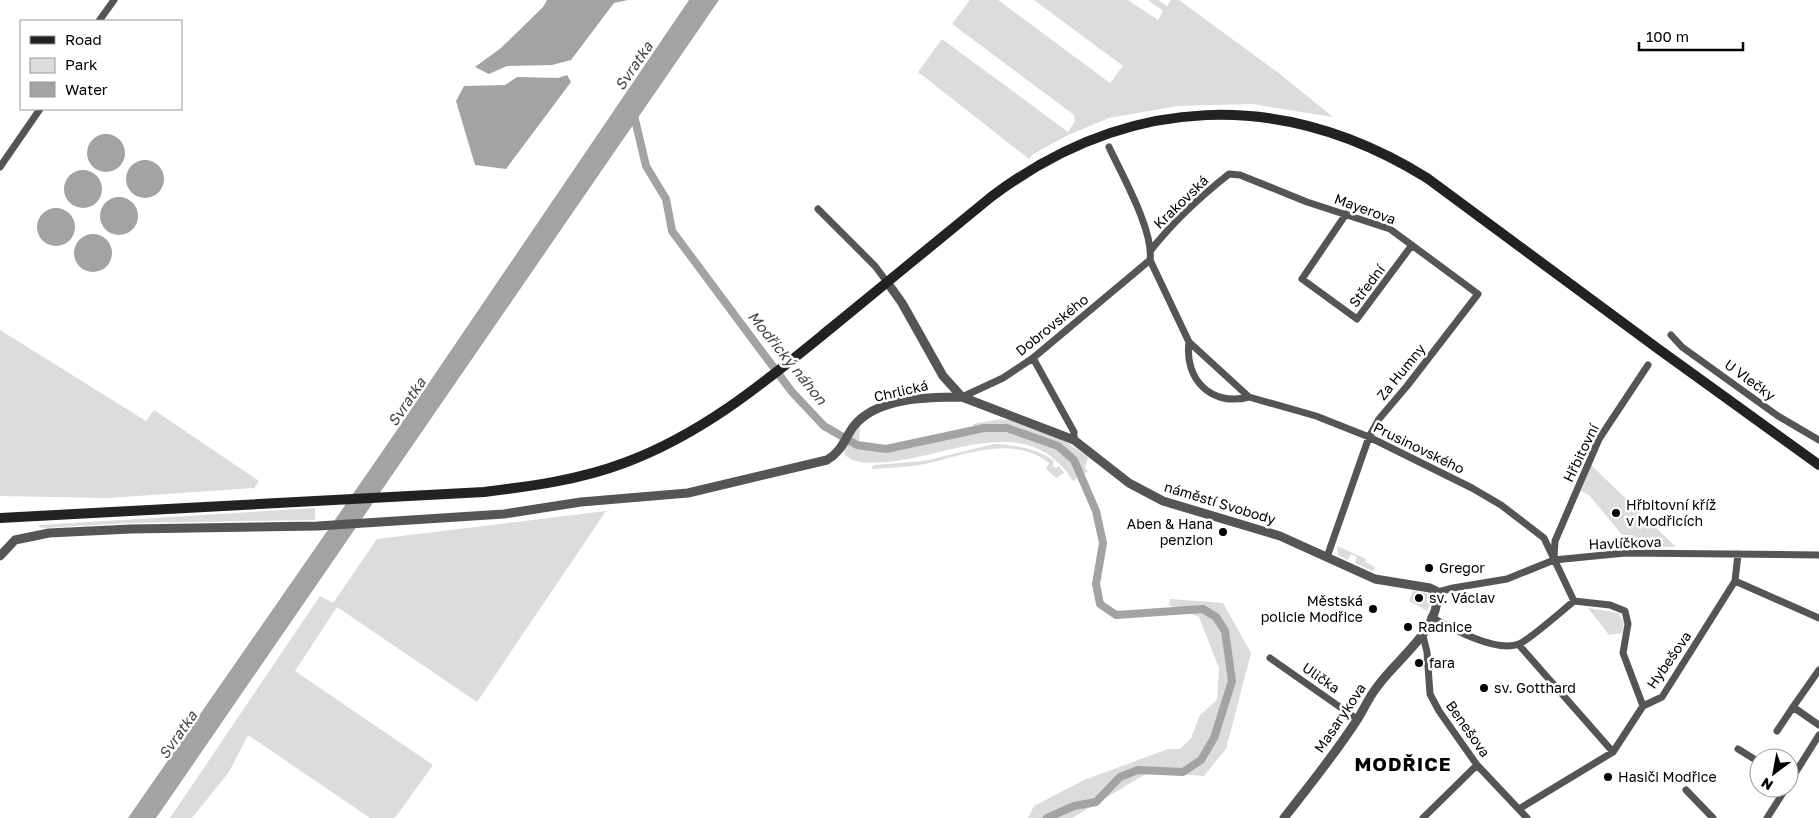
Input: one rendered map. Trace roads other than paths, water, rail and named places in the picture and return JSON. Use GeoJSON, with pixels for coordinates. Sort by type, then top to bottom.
{"type":"FeatureCollection","features":[{"type":"Feature","properties":{"kind":"main road"},"geometry":{"type":"LineString","coordinates":[[0,518],[389,498],[520,488],[589,475],[625,463],[685,435],[765,382],[1020,175],[1053,156],[1098,136],[1154,121],[1205,115],[1263,117],[1299,123],[1336,133],[1372,146],[1427,178],[1819,465]]}},
{"type":"Feature","properties":{"kind":"street"},"geometry":{"type":"LineString","coordinates":[[100,20],[114,0]]}},
{"type":"Feature","properties":{"kind":"street"},"geometry":{"type":"LineString","coordinates":[[0,167],[39,110]]}},
{"type":"Feature","properties":{"kind":"street"},"geometry":{"type":"LineString","coordinates":[[1109,147],[1141,217],[1151,250],[1150,260]]}},
{"type":"Feature","properties":{"kind":"street","name":"Krakovská"},"geometry":{"type":"LineString","coordinates":[[1151,250],[1163,236],[1229,174]]}},
{"type":"Feature","properties":{"kind":"street","name":"Mayerova"},"geometry":{"type":"LineString","coordinates":[[1229,174],[1240,175],[1307,202],[1390,229],[1478,294]]}},
{"type":"Feature","properties":{"kind":"street"},"geometry":{"type":"LineString","coordinates":[[818,209],[875,266],[902,303],[943,376],[962,397]]}},
{"type":"Feature","properties":{"kind":"street","name":"Střední"},"geometry":{"type":"LineString","coordinates":[[1346,214],[1302,279],[1357,319],[1412,245]]}},
{"type":"Feature","properties":{"kind":"street","name":"Prusinovského"},"geometry":{"type":"LineString","coordinates":[[1150,260],[1189,342],[1249,397],[1316,416],[1369,437],[1472,488],[1501,505],[1544,538],[1574,601]]}},
{"type":"Feature","properties":{"kind":"street","name":"Dobrovského"},"geometry":{"type":"LineString","coordinates":[[962,397],[1003,378],[1033,358],[1150,260]]}},
{"type":"Feature","properties":{"kind":"street","name":"Za Humny"},"geometry":{"type":"LineString","coordinates":[[1327,557],[1369,437],[1379,419],[1478,294]]}},
{"type":"Feature","properties":{"kind":"street","name":"U Vlečky"},"geometry":{"type":"LineString","coordinates":[[1671,335],[1682,348],[1776,415],[1819,440]]}},
{"type":"Feature","properties":{"kind":"street","name":"Prusinovského"},"geometry":{"type":"LineString","coordinates":[[1189,342],[1187,355],[1196,379],[1205,391],[1224,400],[1235,401],[1249,397]]}},
{"type":"Feature","properties":{"kind":"street"},"geometry":{"type":"LineString","coordinates":[[1033,358],[1074,432],[1074,440]]}},
{"type":"Feature","properties":{"kind":"street","name":"Hřbitovní"},"geometry":{"type":"LineString","coordinates":[[1554,560],[1555,541],[1599,439],[1648,365]]}},
{"type":"Feature","properties":{"kind":"street","name":"Chrlická"},"geometry":{"type":"LineString","coordinates":[[0,556],[15,540],[49,533],[132,529],[365,524],[504,514],[573,503],[688,493],[827,460],[843,446],[853,428],[866,413],[896,403],[929,397],[962,397]]}},
{"type":"Feature","properties":{"kind":"street","name":"náměstí Svobody"},"geometry":{"type":"LineString","coordinates":[[962,397],[1074,440],[1129,484],[1158,498],[1196,512],[1261,529],[1375,579],[1430,588],[1438,592]]}},
{"type":"Feature","properties":{"kind":"street","name":"Havlíčkova"},"geometry":{"type":"LineString","coordinates":[[1438,592],[1507,579],[1554,560],[1625,553],[1819,555]]}},
{"type":"Feature","properties":{"kind":"street","name":"Hybešova"},"geometry":{"type":"LineString","coordinates":[[1519,809],[1613,752],[1643,706],[1662,696],[1735,581],[1738,554]]}},
{"type":"Feature","properties":{"kind":"street"},"geometry":{"type":"LineString","coordinates":[[1735,581],[1819,618]]}},
{"type":"Feature","properties":{"kind":"street"},"geometry":{"type":"LineString","coordinates":[[1423,636],[1438,600],[1438,592]]}},
{"type":"Feature","properties":{"kind":"street"},"geometry":{"type":"LineString","coordinates":[[1431,618],[1477,639],[1501,644],[1519,645],[1574,601],[1620,608],[1628,616],[1622,653],[1643,706]]}},
{"type":"Feature","properties":{"kind":"street","name":"Masarykova"},"geometry":{"type":"LineString","coordinates":[[1284,818],[1357,719],[1377,687],[1423,636]]}},
{"type":"Feature","properties":{"kind":"street","name":"Benešova"},"geometry":{"type":"LineString","coordinates":[[1423,636],[1427,652],[1430,694],[1476,765],[1527,818]]}},
{"type":"Feature","properties":{"kind":"street"},"geometry":{"type":"LineString","coordinates":[[1519,645],[1613,752]]}},
{"type":"Feature","properties":{"kind":"street","name":"Ulička"},"geometry":{"type":"LineString","coordinates":[[1270,658],[1357,719]]}},
{"type":"Feature","properties":{"kind":"street"},"geometry":{"type":"LineString","coordinates":[[1777,731],[1819,670]]}},
{"type":"Feature","properties":{"kind":"street"},"geometry":{"type":"LineString","coordinates":[[1794,707],[1819,725]]}},
{"type":"Feature","properties":{"kind":"street"},"geometry":{"type":"LineString","coordinates":[[1799,767],[1819,735]]}},
{"type":"Feature","properties":{"kind":"street"},"geometry":{"type":"LineString","coordinates":[[1738,749],[1749,756]]}},
{"type":"Feature","properties":{"kind":"street"},"geometry":{"type":"LineString","coordinates":[[1423,818],[1476,765]]}},
{"type":"Feature","properties":{"kind":"street"},"geometry":{"type":"LineString","coordinates":[[1686,790],[1713,818]]}},
{"type":"Feature","properties":{"kind":"street"},"geometry":{"type":"LineString","coordinates":[[1766,818],[1779,798]]}},
{"type":"Feature","properties":{"kind":"water"},"geometry":{"type":"Polygon","coordinates":[[[547,0],[628,0],[614,3],[571,60],[552,65],[507,66],[489,74],[475,67],[501,48],[543,7],[547,0]]]}},
{"type":"Feature","properties":{"kind":"water"},"geometry":{"type":"Polygon","coordinates":[[[689,0],[719,0],[156,818],[128,818],[382,452],[689,0]]]}},
{"type":"Feature","properties":{"kind":"water"},"geometry":{"type":"Polygon","coordinates":[[[567,75],[571,82],[506,169],[475,165],[456,101],[464,86],[505,85],[517,77],[558,78],[567,75]]]}},
{"type":"Feature","properties":{"kind":"water"},"geometry":{"type":"Polygon","coordinates":[[[106,134],[119,140],[125,153],[119,166],[106,172],[93,166],[87,153],[93,140],[106,134]]]}},
{"type":"Feature","properties":{"kind":"water"},"geometry":{"type":"Polygon","coordinates":[[[145,160],[158,166],[164,179],[158,192],[145,198],[132,192],[126,179],[132,166],[145,160]]]}},
{"type":"Feature","properties":{"kind":"water"},"geometry":{"type":"Polygon","coordinates":[[[83,170],[96,176],[102,189],[96,202],[83,208],[70,202],[64,189],[70,176],[83,170]]]}},
{"type":"Feature","properties":{"kind":"water"},"geometry":{"type":"Polygon","coordinates":[[[119,197],[132,203],[138,216],[132,229],[119,235],[106,229],[100,216],[106,203],[119,197]]]}},
{"type":"Feature","properties":{"kind":"water"},"geometry":{"type":"Polygon","coordinates":[[[56,208],[69,214],[75,227],[69,240],[56,246],[43,240],[37,227],[43,214],[56,208]]]}},
{"type":"Feature","properties":{"kind":"water"},"geometry":{"type":"Polygon","coordinates":[[[93,234],[106,240],[112,253],[106,266],[93,272],[80,266],[74,253],[80,240],[93,234]]]}},
{"type":"Feature","properties":{"kind":"waterway","name":"Modřický náhon"},"geometry":{"type":"LineString","coordinates":[[633,111],[646,166],[666,199],[672,231],[792,392],[824,426],[857,445],[886,449],[984,428],[1007,428],[1058,446],[1074,460],[1096,511],[1103,543],[1096,584],[1100,604],[1116,615],[1203,609],[1216,617],[1225,631],[1232,681],[1214,738],[1201,760],[1183,772],[1138,770],[1120,777],[1096,802],[1074,806],[1047,818]]}},
{"type":"Feature","properties":{"kind":"place","name":"Hřbitovní kříž v Modřicích"},"geometry":{"type":"Point","coordinates":[1616,513]}},
{"type":"Feature","properties":{"kind":"place","name":"Aben & Hana penzion"},"geometry":{"type":"Point","coordinates":[1223,532]}},
{"type":"Feature","properties":{"kind":"place","name":"Gregor"},"geometry":{"type":"Point","coordinates":[1429,568]}},
{"type":"Feature","properties":{"kind":"place","name":"sv. Václav"},"geometry":{"type":"Point","coordinates":[1419,598]}},
{"type":"Feature","properties":{"kind":"place","name":"Městská policie Modřice"},"geometry":{"type":"Point","coordinates":[1373,609]}},
{"type":"Feature","properties":{"kind":"place","name":"Radnice"},"geometry":{"type":"Point","coordinates":[1408,627]}},
{"type":"Feature","properties":{"kind":"place","name":"fara"},"geometry":{"type":"Point","coordinates":[1419,663]}},
{"type":"Feature","properties":{"kind":"place","name":"sv. Gotthard"},"geometry":{"type":"Point","coordinates":[1484,688]}},
{"type":"Feature","properties":{"kind":"place","name":"Hasiči Modřice"},"geometry":{"type":"Point","coordinates":[1608,777]}},
{"type":"Feature","properties":{"kind":"district","name":"MODŘICE"},"geometry":{"type":"Point","coordinates":[1403,764]}},
{"type":"Feature","properties":{"kind":"water label","name":"Svratka"},"geometry":{"type":"Point","coordinates":[634,66]}},
{"type":"Feature","properties":{"kind":"water label","name":"Svratka"},"geometry":{"type":"Point","coordinates":[407,402]}},
{"type":"Feature","properties":{"kind":"water label","name":"Svratka"},"geometry":{"type":"Point","coordinates":[178,735]}}]}
